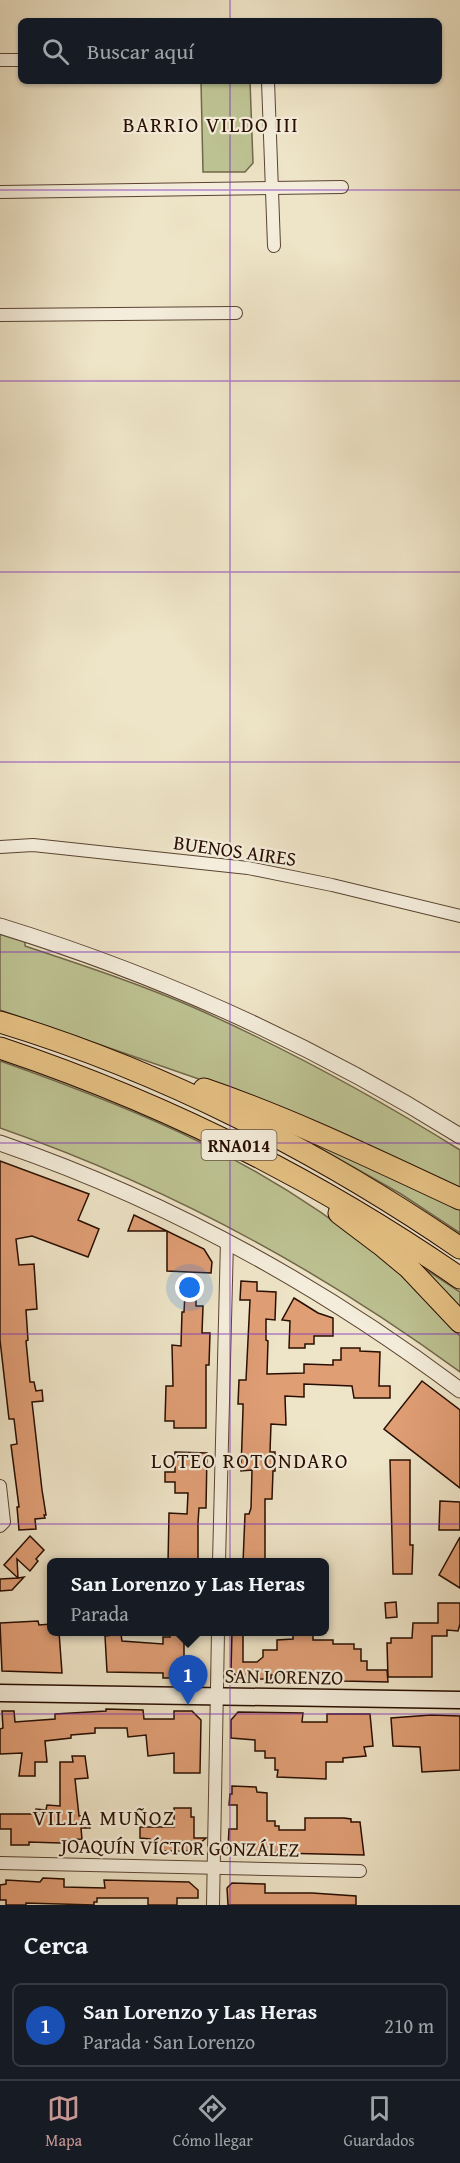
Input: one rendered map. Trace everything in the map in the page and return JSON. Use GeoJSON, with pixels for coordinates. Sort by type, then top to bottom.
{"type":"FeatureCollection","features":[{"type":"Feature","properties":{"kind":"highway","name":"RNA014"},"geometry":{"type":"LineString","coordinates":[[0,1022],[84,1051],[184,1093],[260,1129],[328,1165],[408,1213],[460,1248]]}},
{"type":"Feature","properties":{"kind":"highway","name":"RNA014"},"geometry":{"type":"LineString","coordinates":[[0,1048],[137,1098],[230,1141],[367,1216],[460,1278]]}},
{"type":"Feature","properties":{"kind":"highway"},"geometry":{"type":"LineString","coordinates":[[84,1051],[273,1114],[460,1199]]}},
{"type":"Feature","properties":{"kind":"highway"},"geometry":{"type":"LineString","coordinates":[[277,1166],[409,1268],[460,1322]]}},
{"type":"Feature","properties":{"kind":"main road","name":"SAN LORENZO"},"geometry":{"type":"LineString","coordinates":[[0,1693],[460,1700]]}},
{"type":"Feature","properties":{"kind":"street"},"geometry":{"type":"LineString","coordinates":[[0,60],[18,60]]}},
{"type":"Feature","properties":{"kind":"street"},"geometry":{"type":"LineString","coordinates":[[268,84],[274,246]]}},
{"type":"Feature","properties":{"kind":"street"},"geometry":{"type":"LineString","coordinates":[[0,192],[342,187]]}},
{"type":"Feature","properties":{"kind":"street"},"geometry":{"type":"LineString","coordinates":[[0,315],[236,313]]}},
{"type":"Feature","properties":{"kind":"street","name":"BUENOS AIRES"},"geometry":{"type":"LineString","coordinates":[[0,847],[33,845],[248,868],[332,885],[460,916]]}},
{"type":"Feature","properties":{"kind":"street"},"geometry":{"type":"LineString","coordinates":[[0,926],[115,964],[219,1007],[345,1068],[460,1136]]}},
{"type":"Feature","properties":{"kind":"street"},"geometry":{"type":"LineString","coordinates":[[0,1143],[59,1164],[141,1199],[227,1241],[342,1308],[460,1390]]}},
{"type":"Feature","properties":{"kind":"street"},"geometry":{"type":"LineString","coordinates":[[219,1558],[227,1241]]}},
{"type":"Feature","properties":{"kind":"street"},"geometry":{"type":"LineString","coordinates":[[0,1486],[4,1522],[0,1526]]}},
{"type":"Feature","properties":{"kind":"street"},"geometry":{"type":"LineString","coordinates":[[213,1905],[218,1636]]}},
{"type":"Feature","properties":{"kind":"street","name":"JOAQUÍN VÍCTOR GONZÁLEZ"},"geometry":{"type":"LineString","coordinates":[[0,1863],[360,1871]]}},
{"type":"Feature","properties":{"kind":"green space"},"geometry":{"type":"Polygon","coordinates":[[[201,84],[250,84],[253,163],[245,172],[203,172],[201,84]]]}},
{"type":"Feature","properties":{"kind":"green space"},"geometry":{"type":"Polygon","coordinates":[[[0,934],[25,941],[25,946],[132,983],[195,1008],[297,1057],[396,1111],[460,1150],[460,1191],[239,1093],[0,1010],[0,934]]]}},
{"type":"Feature","properties":{"kind":"green space"},"geometry":{"type":"Polygon","coordinates":[[[0,1061],[103,1099],[152,1120],[200,1142],[293,1194],[383,1259],[423,1296],[460,1336],[460,1372],[352,1298],[239,1233],[122,1176],[0,1128],[0,1061]]]}},
{"type":"Feature","properties":{"kind":"green space"},"geometry":{"type":"Polygon","coordinates":[[[302,1138],[460,1205],[460,1233],[401,1194],[302,1138]]]}},
{"type":"Feature","properties":{"kind":"green space"},"geometry":{"type":"Polygon","coordinates":[[[419,1265],[460,1292],[460,1315],[419,1265]]]}},
{"type":"Feature","properties":{"kind":"building"},"geometry":{"type":"Polygon","coordinates":[[[0,1161],[89,1194],[78,1220],[99,1229],[88,1257],[32,1236],[16,1239],[19,1265],[34,1264],[37,1309],[26,1310],[28,1340],[26,1341],[30,1382],[34,1382],[36,1391],[42,1390],[43,1401],[32,1402],[46,1515],[44,1515],[45,1518],[35,1519],[36,1529],[19,1530],[17,1507],[19,1507],[11,1445],[17,1444],[14,1419],[9,1419],[0,1340],[0,1161]]]}},
{"type":"Feature","properties":{"kind":"building"},"geometry":{"type":"Polygon","coordinates":[[[134,1215],[167,1231],[128,1231],[134,1215]]]}},
{"type":"Feature","properties":{"kind":"building"},"geometry":{"type":"Polygon","coordinates":[[[167,1231],[204,1249],[212,1262],[211,1273],[167,1271],[167,1231]]]}},
{"type":"Feature","properties":{"kind":"building"},"geometry":{"type":"Polygon","coordinates":[[[241,1281],[257,1282],[257,1291],[276,1292],[275,1320],[266,1319],[267,1374],[304,1373],[304,1364],[333,1365],[333,1360],[341,1360],[341,1348],[360,1348],[360,1351],[380,1352],[379,1386],[390,1386],[390,1398],[354,1398],[352,1386],[304,1384],[304,1397],[285,1396],[286,1425],[271,1424],[270,1452],[275,1452],[275,1471],[273,1471],[272,1499],[265,1499],[265,1558],[243,1558],[245,1514],[249,1514],[251,1508],[252,1470],[241,1471],[243,1404],[238,1404],[239,1380],[246,1380],[250,1300],[240,1300],[241,1281]]]}},
{"type":"Feature","properties":{"kind":"building"},"geometry":{"type":"Polygon","coordinates":[[[185,1293],[196,1293],[196,1306],[203,1306],[202,1333],[210,1333],[209,1365],[206,1365],[206,1428],[174,1428],[174,1421],[165,1421],[166,1386],[173,1386],[172,1345],[181,1346],[185,1293]]]}},
{"type":"Feature","properties":{"kind":"building"},"geometry":{"type":"Polygon","coordinates":[[[294,1298],[318,1313],[333,1318],[333,1336],[314,1336],[314,1344],[305,1344],[305,1348],[289,1348],[290,1321],[282,1320],[294,1298]]]}},
{"type":"Feature","properties":{"kind":"building"},"geometry":{"type":"Polygon","coordinates":[[[422,1381],[460,1410],[460,1488],[384,1429],[422,1381]]]}},
{"type":"Feature","properties":{"kind":"building"},"geometry":{"type":"Polygon","coordinates":[[[175,1452],[207,1453],[206,1508],[199,1508],[198,1558],[168,1558],[169,1513],[187,1514],[188,1493],[175,1493],[175,1482],[165,1482],[165,1472],[175,1472],[175,1452]]]}},
{"type":"Feature","properties":{"kind":"building"},"geometry":{"type":"Polygon","coordinates":[[[390,1460],[410,1460],[412,1574],[393,1574],[390,1460]]]}},
{"type":"Feature","properties":{"kind":"building"},"geometry":{"type":"Polygon","coordinates":[[[440,1501],[460,1502],[460,1530],[439,1530],[440,1501]]]}},
{"type":"Feature","properties":{"kind":"building"},"geometry":{"type":"Polygon","coordinates":[[[30,1536],[44,1550],[30,1571],[17,1559],[18,1578],[4,1565],[30,1536]]]}},
{"type":"Feature","properties":{"kind":"building"},"geometry":{"type":"Polygon","coordinates":[[[460,1537],[460,1588],[439,1575],[460,1537]]]}},
{"type":"Feature","properties":{"kind":"building"},"geometry":{"type":"Polygon","coordinates":[[[24,1577],[12,1590],[0,1591],[0,1579],[24,1577]]]}},
{"type":"Feature","properties":{"kind":"building"},"geometry":{"type":"Polygon","coordinates":[[[396,1602],[397,1617],[386,1618],[385,1603],[396,1602]]]}},
{"type":"Feature","properties":{"kind":"building"},"geometry":{"type":"Polygon","coordinates":[[[438,1603],[460,1603],[460,1624],[458,1631],[447,1630],[447,1636],[432,1636],[432,1677],[388,1677],[387,1643],[391,1643],[391,1638],[412,1638],[413,1623],[438,1623],[438,1603]]]}},
{"type":"Feature","properties":{"kind":"building"},"geometry":{"type":"Polygon","coordinates":[[[38,1621],[39,1625],[47,1624],[47,1636],[59,1636],[62,1673],[2,1671],[0,1623],[38,1621]]]}},
{"type":"Feature","properties":{"kind":"building"},"geometry":{"type":"Polygon","coordinates":[[[105,1636],[121,1636],[122,1641],[163,1644],[163,1637],[184,1636],[184,1663],[180,1663],[180,1678],[163,1678],[163,1673],[107,1672],[105,1636]]]}},
{"type":"Feature","properties":{"kind":"building"},"geometry":{"type":"Polygon","coordinates":[[[232,1636],[243,1636],[243,1662],[257,1662],[263,1657],[263,1650],[277,1650],[277,1640],[293,1639],[293,1636],[313,1636],[313,1640],[333,1640],[333,1644],[354,1644],[354,1649],[361,1649],[361,1661],[367,1661],[367,1670],[387,1670],[388,1682],[342,1681],[342,1674],[304,1675],[304,1673],[271,1675],[271,1679],[240,1679],[231,1671],[232,1636]]]}},
{"type":"Feature","properties":{"kind":"building"},"geometry":{"type":"Polygon","coordinates":[[[106,1709],[143,1710],[144,1719],[174,1719],[174,1711],[192,1711],[201,1720],[200,1773],[174,1773],[174,1753],[148,1756],[146,1735],[128,1737],[127,1728],[95,1728],[95,1733],[71,1735],[71,1738],[45,1741],[47,1762],[35,1762],[35,1776],[19,1776],[22,1753],[0,1754],[2,1711],[14,1711],[15,1722],[55,1719],[55,1714],[106,1711],[106,1709]]]}},
{"type":"Feature","properties":{"kind":"building"},"geometry":{"type":"Polygon","coordinates":[[[238,1712],[303,1713],[302,1722],[327,1722],[327,1714],[370,1714],[373,1746],[364,1747],[366,1756],[343,1758],[343,1762],[326,1762],[326,1779],[277,1777],[275,1758],[265,1758],[265,1751],[255,1751],[255,1740],[231,1738],[231,1720],[238,1712]]]}},
{"type":"Feature","properties":{"kind":"building"},"geometry":{"type":"Polygon","coordinates":[[[431,1715],[460,1716],[460,1770],[422,1772],[420,1747],[393,1746],[391,1718],[431,1715]]]}},
{"type":"Feature","properties":{"kind":"building"},"geometry":{"type":"Polygon","coordinates":[[[72,1756],[85,1756],[88,1778],[75,1779],[79,1816],[88,1815],[90,1828],[81,1828],[82,1839],[60,1840],[60,1843],[29,1842],[29,1845],[11,1845],[11,1829],[0,1829],[0,1814],[35,1814],[36,1809],[46,1810],[47,1805],[60,1806],[60,1762],[73,1762],[72,1756]]]}},
{"type":"Feature","properties":{"kind":"building"},"geometry":{"type":"Polygon","coordinates":[[[232,1786],[256,1787],[257,1792],[267,1793],[267,1821],[275,1821],[275,1826],[279,1826],[279,1830],[305,1830],[305,1818],[344,1818],[351,1819],[351,1822],[360,1822],[364,1855],[232,1852],[228,1848],[229,1829],[237,1829],[237,1805],[229,1805],[232,1786]]]}},
{"type":"Feature","properties":{"kind":"building"},"geometry":{"type":"Polygon","coordinates":[[[174,1808],[191,1808],[191,1817],[194,1817],[194,1838],[206,1838],[191,1851],[155,1851],[156,1842],[140,1838],[140,1827],[174,1827],[174,1808]]]}},
{"type":"Feature","properties":{"kind":"building"},"geometry":{"type":"Polygon","coordinates":[[[43,1878],[64,1879],[64,1887],[105,1888],[104,1880],[189,1882],[198,1890],[198,1898],[177,1898],[177,1905],[148,1905],[148,1898],[97,1898],[94,1905],[26,1903],[26,1905],[6,1905],[6,1900],[0,1900],[0,1885],[6,1884],[6,1880],[40,1882],[43,1878]]]}},
{"type":"Feature","properties":{"kind":"building"},"geometry":{"type":"Polygon","coordinates":[[[232,1883],[265,1884],[265,1893],[356,1896],[356,1905],[228,1905],[227,1888],[232,1883]]]}},
{"type":"Feature","properties":{"kind":"place","name":"San Lorenzo y Las Heras"},"geometry":{"type":"Point","coordinates":[188,1705]}},
{"type":"Feature","properties":{"kind":"district","name":"BARRIO VILDO III"},"geometry":{"type":"Point","coordinates":[211,124]}},
{"type":"Feature","properties":{"kind":"district","name":"LOTEO ROTONDARO"},"geometry":{"type":"Point","coordinates":[250,1460]}},
{"type":"Feature","properties":{"kind":"district","name":"VILLA MUÑOZ"},"geometry":{"type":"Point","coordinates":[104,1817]}}]}
